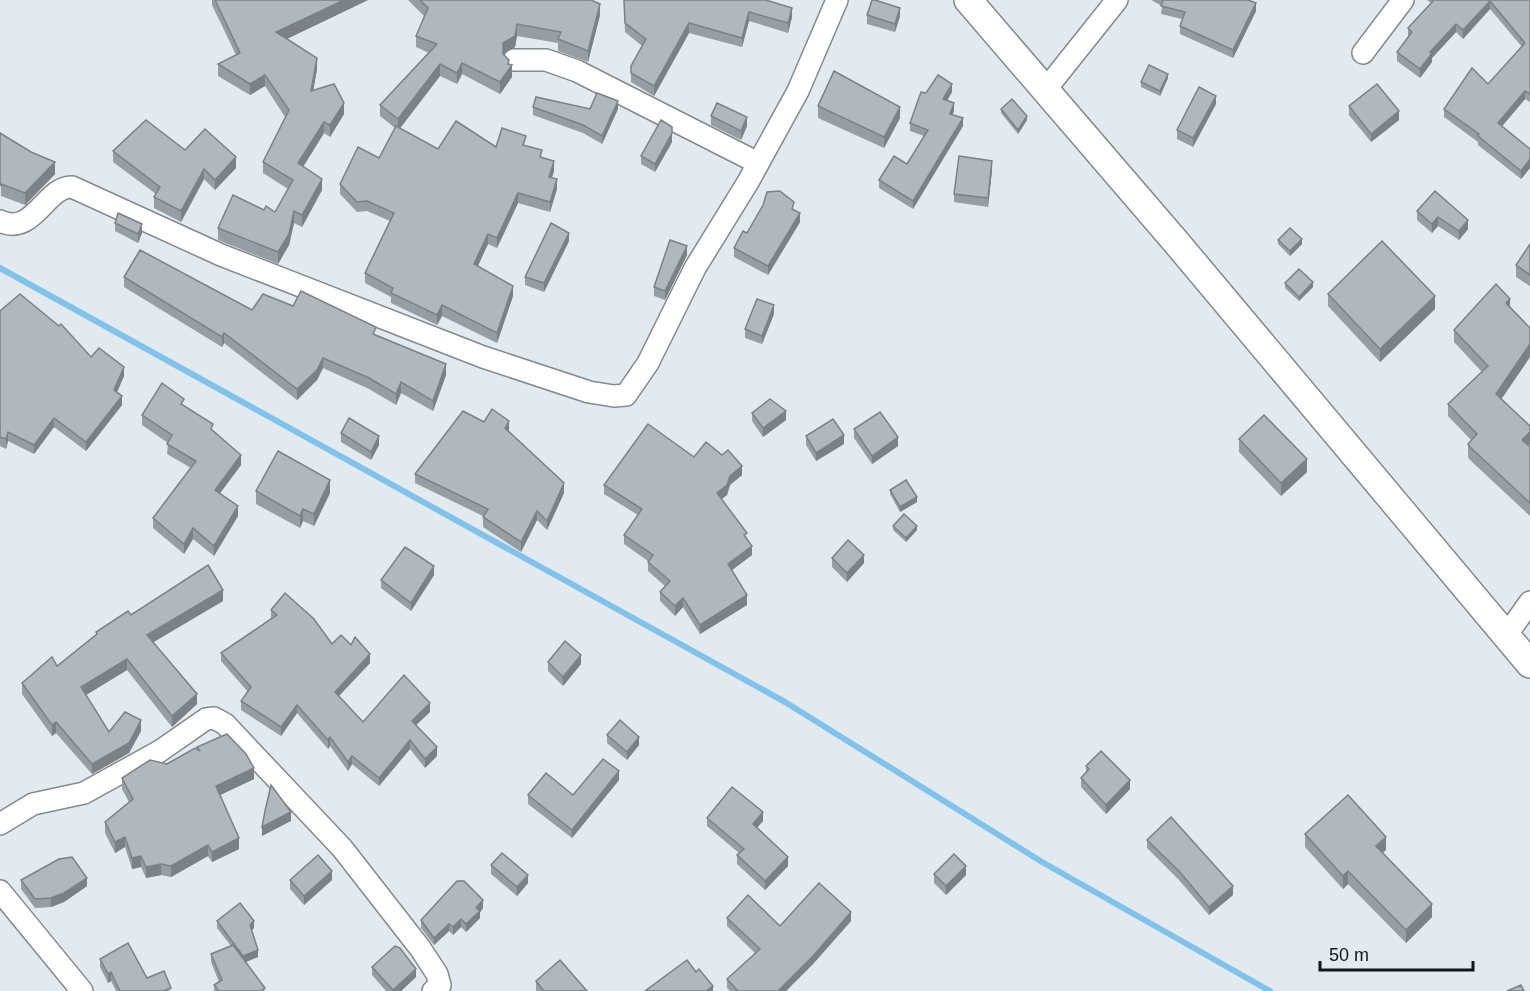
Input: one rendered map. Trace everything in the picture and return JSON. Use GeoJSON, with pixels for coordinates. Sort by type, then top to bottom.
{"type":"FeatureCollection","features":[{"type":"Feature","properties":{"kind":"street"},"geometry":{"type":"LineString","coordinates":[[0,221],[9,224],[18,223],[33,216],[56,192],[72,187],[221,255],[483,357],[589,392],[614,396],[626,394],[634,387],[695,268],[798,91],[837,0]]}},
{"type":"Feature","properties":{"kind":"street"},"geometry":{"type":"LineString","coordinates":[[968,0],[1046,89],[1530,664]]}},
{"type":"Feature","properties":{"kind":"street"},"geometry":{"type":"LineString","coordinates":[[1046,89],[1117,0]]}},
{"type":"Feature","properties":{"kind":"street"},"geometry":{"type":"LineString","coordinates":[[1363,53],[1403,0]]}},
{"type":"Feature","properties":{"kind":"street"},"geometry":{"type":"LineString","coordinates":[[514,60],[546,60],[577,71],[758,163]]}},
{"type":"Feature","properties":{"kind":"street"},"geometry":{"type":"LineString","coordinates":[[1505,637],[1530,602]]}},
{"type":"Feature","properties":{"kind":"street"},"geometry":{"type":"LineString","coordinates":[[0,824],[33,804],[84,793],[160,751],[193,726],[206,719],[214,718],[225,724],[342,848],[376,890],[433,967],[440,985],[433,991]]}},
{"type":"Feature","properties":{"kind":"street"},"geometry":{"type":"LineString","coordinates":[[0,891],[82,991]]}},
{"type":"Feature","properties":{"kind":"building"},"geometry":{"type":"Polygon","coordinates":[[[215,0],[344,0],[276,32],[317,58],[311,91],[334,84],[344,103],[330,125],[324,122],[298,163],[322,179],[302,215],[294,211],[289,234],[278,252],[218,228],[233,195],[264,210],[266,206],[275,212],[293,180],[263,162],[289,110],[265,75],[250,84],[218,64],[240,53],[215,0]]]}},
{"type":"Feature","properties":{"kind":"building"},"geometry":{"type":"Polygon","coordinates":[[[420,0],[591,0],[600,4],[588,51],[558,39],[561,32],[517,24],[515,36],[503,43],[503,54],[509,60],[508,64],[512,65],[500,82],[462,63],[457,73],[440,64],[398,119],[380,105],[437,44],[416,36],[428,8],[420,0]]]}},
{"type":"Feature","properties":{"kind":"building"},"geometry":{"type":"Polygon","coordinates":[[[624,0],[766,0],[792,8],[788,23],[749,12],[742,38],[689,23],[654,86],[631,73],[631,66],[646,39],[625,23],[624,0]]]}},
{"type":"Feature","properties":{"kind":"building"},"geometry":{"type":"Polygon","coordinates":[[[872,0],[900,8],[895,24],[867,15],[872,0]]]}},
{"type":"Feature","properties":{"kind":"building"},"geometry":{"type":"Polygon","coordinates":[[[1163,0],[1248,0],[1256,3],[1233,50],[1180,26],[1185,12],[1161,6],[1163,0]]]}},
{"type":"Feature","properties":{"kind":"building"},"geometry":{"type":"Polygon","coordinates":[[[1434,0],[1530,0],[1530,94],[1525,91],[1498,123],[1530,149],[1530,159],[1521,171],[1478,136],[1479,134],[1444,109],[1472,68],[1488,84],[1525,43],[1490,1],[1463,30],[1456,24],[1430,52],[1432,53],[1420,69],[1397,52],[1412,32],[1408,28],[1434,0]]]}},
{"type":"Feature","properties":{"kind":"building"},"geometry":{"type":"Polygon","coordinates":[[[1149,65],[1168,74],[1160,91],[1141,82],[1149,65]]]}},
{"type":"Feature","properties":{"kind":"building"},"geometry":{"type":"Polygon","coordinates":[[[834,71],[900,107],[884,137],[818,106],[834,71]]]}},
{"type":"Feature","properties":{"kind":"building"},"geometry":{"type":"Polygon","coordinates":[[[938,75],[952,84],[943,99],[954,103],[950,114],[963,118],[913,201],[879,180],[894,156],[907,164],[928,130],[910,123],[921,92],[926,93],[938,75]]]}},
{"type":"Feature","properties":{"kind":"building"},"geometry":{"type":"Polygon","coordinates":[[[1377,84],[1399,111],[1371,134],[1349,106],[1377,84]]]}},
{"type":"Feature","properties":{"kind":"building"},"geometry":{"type":"Polygon","coordinates":[[[1199,87],[1216,96],[1193,138],[1177,130],[1199,87]]]}},
{"type":"Feature","properties":{"kind":"building"},"geometry":{"type":"Polygon","coordinates":[[[597,93],[618,101],[602,136],[583,125],[533,107],[536,97],[590,109],[597,93]]]}},
{"type":"Feature","properties":{"kind":"building"},"geometry":{"type":"Polygon","coordinates":[[[1012,99],[1027,116],[1018,130],[1001,109],[1012,99]]]}},
{"type":"Feature","properties":{"kind":"building"},"geometry":{"type":"Polygon","coordinates":[[[717,103],[747,117],[741,131],[711,116],[717,103]]]}},
{"type":"Feature","properties":{"kind":"building"},"geometry":{"type":"Polygon","coordinates":[[[146,120],[185,150],[205,129],[236,157],[215,180],[204,169],[181,211],[154,197],[160,187],[113,151],[146,120]]]}},
{"type":"Feature","properties":{"kind":"building"},"geometry":{"type":"Polygon","coordinates":[[[661,120],[672,127],[672,133],[655,164],[641,156],[661,120]]]}},
{"type":"Feature","properties":{"kind":"building"},"geometry":{"type":"Polygon","coordinates":[[[456,121],[496,147],[502,128],[526,136],[523,145],[542,150],[540,157],[554,161],[549,177],[557,179],[550,202],[518,193],[497,238],[488,234],[474,264],[513,286],[497,333],[442,305],[437,315],[391,293],[393,288],[365,273],[394,213],[367,201],[357,202],[340,184],[358,147],[379,158],[396,126],[438,149],[456,121]]]}},
{"type":"Feature","properties":{"kind":"building"},"geometry":{"type":"Polygon","coordinates":[[[0,133],[31,152],[55,162],[25,193],[1,184],[0,186],[0,133]]]}},
{"type":"Feature","properties":{"kind":"building"},"geometry":{"type":"Polygon","coordinates":[[[959,156],[992,161],[988,198],[954,194],[959,156]]]}},
{"type":"Feature","properties":{"kind":"building"},"geometry":{"type":"Polygon","coordinates":[[[780,191],[794,202],[792,209],[800,213],[768,266],[734,248],[743,231],[747,233],[763,205],[767,192],[780,191]]]}},
{"type":"Feature","properties":{"kind":"building"},"geometry":{"type":"Polygon","coordinates":[[[1435,191],[1468,220],[1459,231],[1438,217],[1432,224],[1417,211],[1435,191]]]}},
{"type":"Feature","properties":{"kind":"building"},"geometry":{"type":"Polygon","coordinates":[[[118,213],[142,224],[138,234],[115,223],[118,213]]]}},
{"type":"Feature","properties":{"kind":"building"},"geometry":{"type":"Polygon","coordinates":[[[551,223],[569,233],[544,283],[525,277],[551,223]]]}},
{"type":"Feature","properties":{"kind":"building"},"geometry":{"type":"Polygon","coordinates":[[[1290,228],[1302,239],[1290,251],[1278,240],[1290,228]]]}},
{"type":"Feature","properties":{"kind":"building"},"geometry":{"type":"Polygon","coordinates":[[[670,240],[687,246],[665,291],[654,287],[670,240]]]}},
{"type":"Feature","properties":{"kind":"building"},"geometry":{"type":"Polygon","coordinates":[[[1382,241],[1435,296],[1380,349],[1328,294],[1382,241]]]}},
{"type":"Feature","properties":{"kind":"building"},"geometry":{"type":"Polygon","coordinates":[[[1530,244],[1530,275],[1516,265],[1530,244]]]}},
{"type":"Feature","properties":{"kind":"building"},"geometry":{"type":"Polygon","coordinates":[[[140,250],[252,310],[263,294],[293,306],[301,291],[376,327],[373,334],[446,364],[433,401],[401,382],[396,394],[369,378],[323,358],[317,370],[297,389],[224,333],[222,337],[124,277],[140,250]]]}},
{"type":"Feature","properties":{"kind":"building"},"geometry":{"type":"Polygon","coordinates":[[[1299,269],[1313,282],[1299,297],[1285,283],[1299,269]]]}},
{"type":"Feature","properties":{"kind":"building"},"geometry":{"type":"Polygon","coordinates":[[[1496,284],[1510,299],[1506,303],[1530,328],[1530,344],[1496,394],[1530,426],[1530,432],[1522,440],[1530,447],[1530,503],[1470,447],[1468,444],[1477,434],[1448,404],[1488,366],[1454,330],[1496,284]]]}},
{"type":"Feature","properties":{"kind":"building"},"geometry":{"type":"Polygon","coordinates":[[[20,294],[59,326],[61,324],[91,357],[99,348],[124,367],[114,390],[122,396],[86,442],[54,418],[34,445],[8,432],[6,439],[0,437],[0,311],[20,294]]]}},
{"type":"Feature","properties":{"kind":"building"},"geometry":{"type":"Polygon","coordinates":[[[757,299],[774,305],[762,336],[745,329],[757,299]]]}},
{"type":"Feature","properties":{"kind":"building"},"geometry":{"type":"Polygon","coordinates":[[[162,383],[184,399],[181,404],[213,424],[211,429],[241,455],[215,490],[238,506],[214,546],[193,528],[184,544],[153,518],[196,461],[167,444],[172,435],[142,415],[162,383]]]}},
{"type":"Feature","properties":{"kind":"building"},"geometry":{"type":"Polygon","coordinates":[[[770,399],[786,411],[763,428],[752,413],[770,399]]]}},
{"type":"Feature","properties":{"kind":"building"},"geometry":{"type":"Polygon","coordinates":[[[492,409],[509,421],[505,428],[564,483],[547,521],[537,511],[521,542],[483,517],[488,509],[415,474],[463,411],[484,422],[492,409]]]}},
{"type":"Feature","properties":{"kind":"building"},"geometry":{"type":"Polygon","coordinates":[[[880,412],[898,437],[872,456],[854,429],[880,412]]]}},
{"type":"Feature","properties":{"kind":"building"},"geometry":{"type":"Polygon","coordinates":[[[1264,415],[1307,459],[1281,483],[1239,439],[1264,415]]]}},
{"type":"Feature","properties":{"kind":"building"},"geometry":{"type":"Polygon","coordinates":[[[349,418],[379,436],[371,452],[341,433],[349,418]]]}},
{"type":"Feature","properties":{"kind":"building"},"geometry":{"type":"Polygon","coordinates":[[[833,419],[844,435],[816,453],[806,436],[833,419]]]}},
{"type":"Feature","properties":{"kind":"building"},"geometry":{"type":"Polygon","coordinates":[[[648,424],[694,457],[706,442],[722,455],[728,450],[742,466],[730,476],[727,485],[717,493],[747,533],[744,535],[752,546],[728,564],[747,595],[700,625],[683,598],[675,606],[660,592],[670,581],[648,562],[653,555],[624,535],[642,509],[604,485],[648,424]]]}},
{"type":"Feature","properties":{"kind":"building"},"geometry":{"type":"Polygon","coordinates":[[[278,451],[330,480],[314,514],[303,509],[300,516],[256,491],[278,451]]]}},
{"type":"Feature","properties":{"kind":"building"},"geometry":{"type":"Polygon","coordinates":[[[906,480],[917,497],[900,507],[890,490],[906,480]]]}},
{"type":"Feature","properties":{"kind":"building"},"geometry":{"type":"Polygon","coordinates":[[[904,514],[917,526],[906,538],[893,526],[904,514]]]}},
{"type":"Feature","properties":{"kind":"building"},"geometry":{"type":"Polygon","coordinates":[[[848,540],[864,555],[847,573],[832,558],[848,540]]]}},
{"type":"Feature","properties":{"kind":"building"},"geometry":{"type":"Polygon","coordinates":[[[405,547],[434,566],[411,603],[381,580],[405,547]]]}},
{"type":"Feature","properties":{"kind":"building"},"geometry":{"type":"Polygon","coordinates":[[[208,565],[223,590],[147,635],[197,694],[172,716],[127,659],[81,687],[109,732],[125,712],[141,720],[129,743],[92,764],[56,722],[52,725],[22,683],[52,657],[57,666],[97,634],[96,632],[128,611],[131,615],[208,565]]]}},
{"type":"Feature","properties":{"kind":"building"},"geometry":{"type":"Polygon","coordinates":[[[285,593],[314,619],[332,644],[341,635],[351,645],[355,637],[370,654],[335,692],[363,722],[404,675],[430,703],[412,721],[437,747],[425,759],[410,740],[379,778],[352,756],[348,762],[330,737],[328,740],[297,705],[281,727],[241,701],[251,687],[221,653],[277,615],[271,610],[285,593]]]}},
{"type":"Feature","properties":{"kind":"building"},"geometry":{"type":"Polygon","coordinates":[[[565,641],[581,655],[563,677],[548,662],[565,641]]]}},
{"type":"Feature","properties":{"kind":"building"},"geometry":{"type":"Polygon","coordinates":[[[620,720],[639,737],[627,752],[607,735],[620,720]]]}},
{"type":"Feature","properties":{"kind":"building"},"geometry":{"type":"Polygon","coordinates":[[[227,734],[246,754],[254,768],[216,786],[239,838],[212,852],[208,845],[171,866],[161,864],[146,867],[141,856],[132,858],[125,837],[115,842],[105,822],[133,799],[122,778],[150,760],[167,764],[195,748],[200,751],[197,747],[227,734]]]}},
{"type":"Feature","properties":{"kind":"building"},"geometry":{"type":"Polygon","coordinates":[[[1101,751],[1130,780],[1106,805],[1081,778],[1089,769],[1086,766],[1101,751]]]}},
{"type":"Feature","properties":{"kind":"building"},"geometry":{"type":"Polygon","coordinates":[[[603,759],[619,771],[572,830],[528,795],[546,773],[573,795],[603,759]]]}},
{"type":"Feature","properties":{"kind":"building"},"geometry":{"type":"Polygon","coordinates":[[[271,785],[291,812],[262,827],[265,811],[271,785]]]}},
{"type":"Feature","properties":{"kind":"building"},"geometry":{"type":"Polygon","coordinates":[[[732,787],[763,812],[753,824],[788,857],[765,881],[737,855],[744,849],[707,818],[732,787]]]}},
{"type":"Feature","properties":{"kind":"building"},"geometry":{"type":"Polygon","coordinates":[[[1348,795],[1386,837],[1376,846],[1432,904],[1406,930],[1348,871],[1343,876],[1305,834],[1348,795]]]}},
{"type":"Feature","properties":{"kind":"building"},"geometry":{"type":"Polygon","coordinates":[[[1171,817],[1233,886],[1209,907],[1179,871],[1147,840],[1171,817]]]}},
{"type":"Feature","properties":{"kind":"building"},"geometry":{"type":"Polygon","coordinates":[[[502,853],[528,875],[517,887],[491,865],[502,853]]]}},
{"type":"Feature","properties":{"kind":"building"},"geometry":{"type":"Polygon","coordinates":[[[954,854],[966,866],[946,886],[934,874],[954,854]]]}},
{"type":"Feature","properties":{"kind":"building"},"geometry":{"type":"Polygon","coordinates":[[[318,855],[332,871],[304,896],[290,880],[318,855]]]}},
{"type":"Feature","properties":{"kind":"building"},"geometry":{"type":"Polygon","coordinates":[[[72,857],[87,878],[64,893],[51,898],[35,899],[21,880],[59,859],[72,857]]]}},
{"type":"Feature","properties":{"kind":"building"},"geometry":{"type":"Polygon","coordinates":[[[457,881],[464,881],[483,900],[476,908],[480,911],[466,924],[461,919],[453,927],[449,924],[434,938],[421,920],[457,881]]]}},
{"type":"Feature","properties":{"kind":"building"},"geometry":{"type":"Polygon","coordinates":[[[819,883],[851,912],[813,956],[778,991],[738,991],[727,979],[760,949],[727,918],[748,895],[780,926],[819,883]]]}},
{"type":"Feature","properties":{"kind":"building"},"geometry":{"type":"Polygon","coordinates":[[[240,903],[254,921],[250,925],[258,950],[243,956],[217,921],[240,903]]]}},
{"type":"Feature","properties":{"kind":"building"},"geometry":{"type":"Polygon","coordinates":[[[128,943],[147,978],[164,971],[171,988],[163,991],[120,991],[111,972],[108,974],[100,959],[128,943]]]}},
{"type":"Feature","properties":{"kind":"building"},"geometry":{"type":"Polygon","coordinates":[[[233,945],[265,988],[261,991],[219,991],[214,985],[222,980],[211,954],[233,945]]]}},
{"type":"Feature","properties":{"kind":"building"},"geometry":{"type":"Polygon","coordinates":[[[395,946],[400,948],[416,969],[393,990],[372,967],[395,946]]]}},
{"type":"Feature","properties":{"kind":"building"},"geometry":{"type":"Polygon","coordinates":[[[560,960],[587,991],[544,991],[536,981],[560,960]]]}},
{"type":"Feature","properties":{"kind":"building"},"geometry":{"type":"Polygon","coordinates":[[[687,960],[696,972],[699,969],[713,986],[706,991],[645,991],[687,960]]]}},
{"type":"Feature","properties":{"kind":"building"},"geometry":{"type":"Polygon","coordinates":[[[1521,985],[1524,991],[1507,991],[1521,985]]]}},
{"type":"Feature","properties":{"kind":"waterway"},"geometry":{"type":"LineString","coordinates":[[0,268],[785,702],[1042,862],[1270,991]]}}]}
